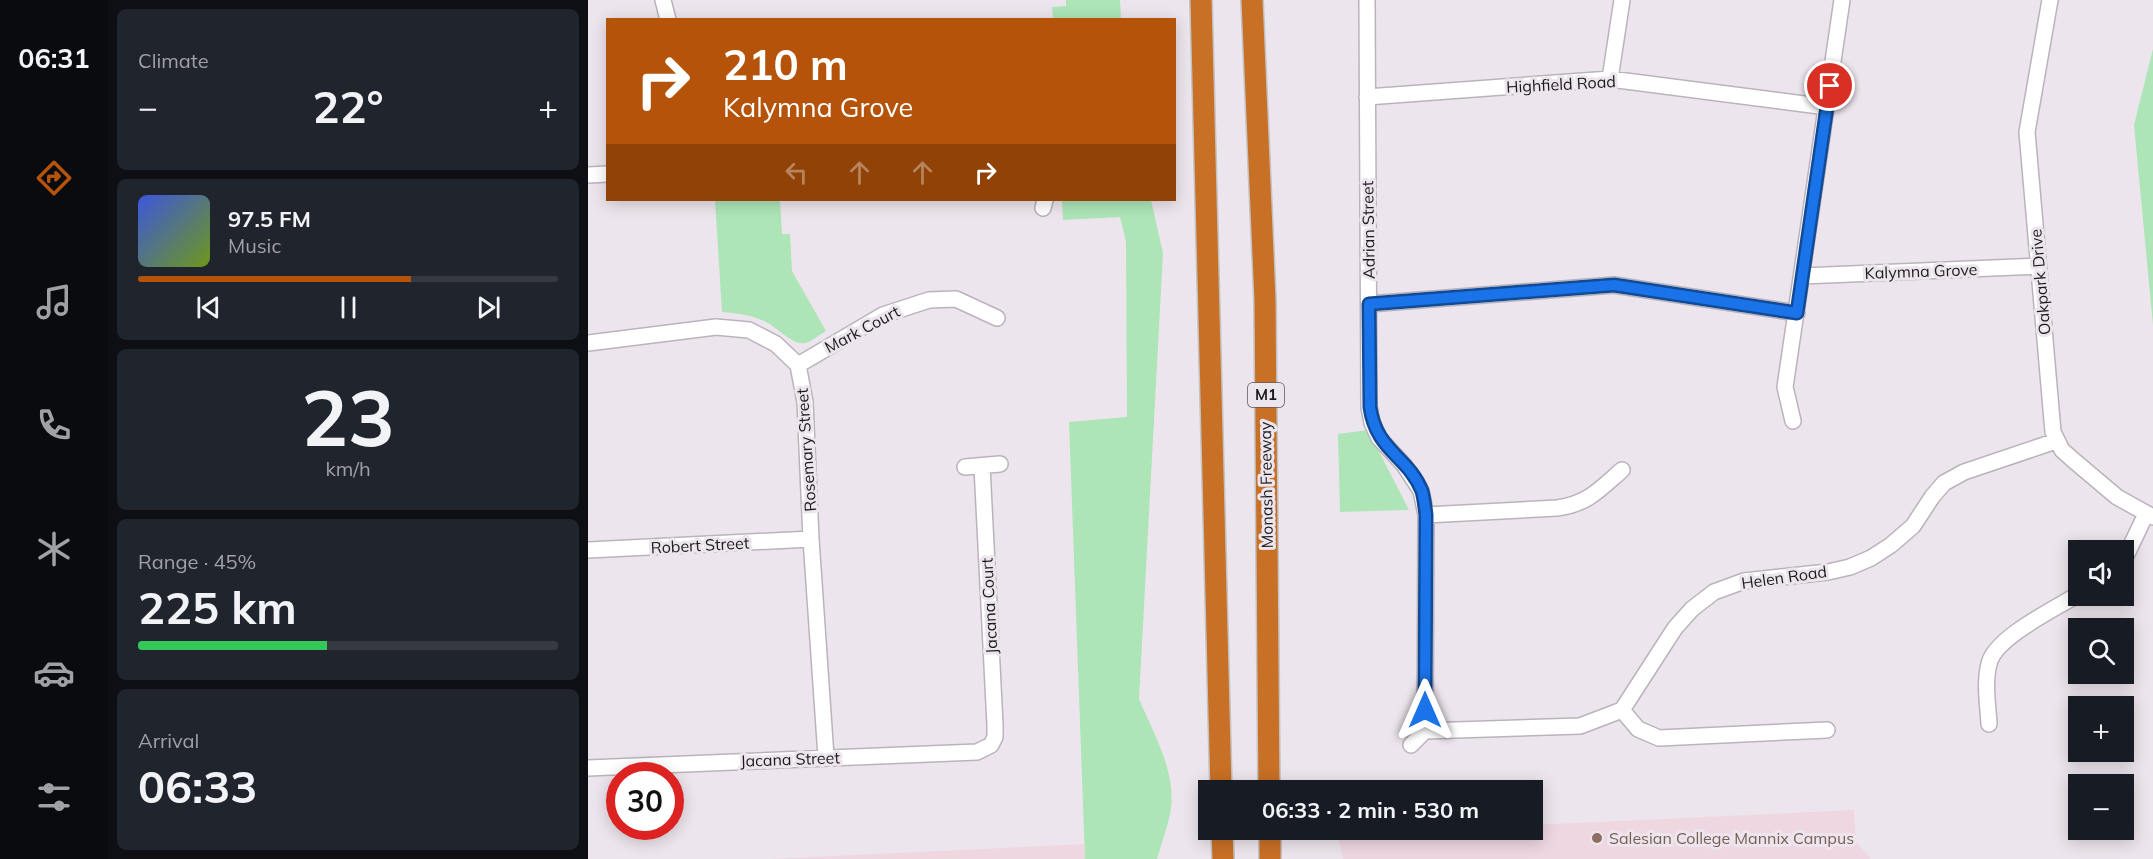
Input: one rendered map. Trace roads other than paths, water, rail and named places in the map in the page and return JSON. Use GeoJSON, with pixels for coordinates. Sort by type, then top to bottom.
{"type":"FeatureCollection","features":[{"type":"Feature","properties":{"kind":"highway"},"geometry":{"type":"LineString","coordinates":[[1201,0],[1221,780]]}},
{"type":"Feature","properties":{"kind":"highway","name":"Monash Freeway"},"geometry":{"type":"LineString","coordinates":[[1252,0],[1265,300],[1269,780]]}},
{"type":"Feature","properties":{"kind":"highway"},"geometry":{"type":"LineString","coordinates":[[1222,840],[1223,859]]}},
{"type":"Feature","properties":{"kind":"highway"},"geometry":{"type":"LineString","coordinates":[[1270,840],[1270,859]]}},
{"type":"Feature","properties":{"kind":"street"},"geometry":{"type":"LineString","coordinates":[[663,0],[668,18]]}},
{"type":"Feature","properties":{"kind":"street","name":"Adrian Street"},"geometry":{"type":"LineString","coordinates":[[1367,0],[1370,407],[1372,423],[1379,438],[1404,465],[1421,491],[1426,515],[1425,731]]}},
{"type":"Feature","properties":{"kind":"street"},"geometry":{"type":"LineString","coordinates":[[1610,79],[1622,0]]}},
{"type":"Feature","properties":{"kind":"street"},"geometry":{"type":"LineString","coordinates":[[1792,421],[1785,387],[1842,0]]}},
{"type":"Feature","properties":{"kind":"street","name":"Oakpark Drive"},"geometry":{"type":"LineString","coordinates":[[2050,0],[2027,132],[2052,424],[2056,441]]}},
{"type":"Feature","properties":{"kind":"street","name":"Highfield Road"},"geometry":{"type":"LineString","coordinates":[[1367,97],[1610,79],[1827,107]]}},
{"type":"Feature","properties":{"kind":"street"},"geometry":{"type":"LineString","coordinates":[[588,175],[606,174]]}},
{"type":"Feature","properties":{"kind":"street","name":"Kalymna Grove"},"geometry":{"type":"LineString","coordinates":[[1803,276],[2038,266]]}},
{"type":"Feature","properties":{"kind":"street"},"geometry":{"type":"LineString","coordinates":[[1369,304],[1614,285],[1797,313]]}},
{"type":"Feature","properties":{"kind":"street","name":"Mark Court"},"geometry":{"type":"LineString","coordinates":[[798,365],[884,315],[929,300],[956,299],[997,318]]}},
{"type":"Feature","properties":{"kind":"street","name":"Rosemary Street"},"geometry":{"type":"LineString","coordinates":[[588,343],[716,327],[749,330],[776,344],[798,365],[805,402],[811,539],[826,758]]}},
{"type":"Feature","properties":{"kind":"street"},"geometry":{"type":"LineString","coordinates":[[2056,441],[2072,459],[2117,497],[2149,516],[2134,542]]}},
{"type":"Feature","properties":{"kind":"street","name":"Helen Road"},"geometry":{"type":"LineString","coordinates":[[1622,710],[1675,628],[1692,609],[1714,592],[1744,581],[1828,572],[1850,567],[1871,558],[1913,526],[1932,496],[1944,483],[1972,469],[2056,441]]}},
{"type":"Feature","properties":{"kind":"street"},"geometry":{"type":"LineString","coordinates":[[965,467],[1000,464]]}},
{"type":"Feature","properties":{"kind":"street","name":"Jacana Court"},"geometry":{"type":"LineString","coordinates":[[982,466],[995,725],[995,737],[991,745]]}},
{"type":"Feature","properties":{"kind":"street"},"geometry":{"type":"LineString","coordinates":[[1426,515],[1574,506],[1590,498],[1622,470]]}},
{"type":"Feature","properties":{"kind":"street","name":"Robert Street"},"geometry":{"type":"LineString","coordinates":[[588,549],[811,539]]}},
{"type":"Feature","properties":{"kind":"street"},"geometry":{"type":"LineString","coordinates":[[1989,724],[1987,677],[1991,656],[2005,640],[2068,601]]}},
{"type":"Feature","properties":{"kind":"street"},"geometry":{"type":"LineString","coordinates":[[1411,745],[1425,731],[1580,726],[1622,710],[1638,729],[1659,738],[1827,730]]}},
{"type":"Feature","properties":{"kind":"street","name":"Jacana Street"},"geometry":{"type":"LineString","coordinates":[[588,768],[977,752],[991,745]]}},
{"type":"Feature","properties":{"kind":"place","name":"Salesian College Mannix Campus"},"geometry":{"type":"Point","coordinates":[1597,838]}}]}
